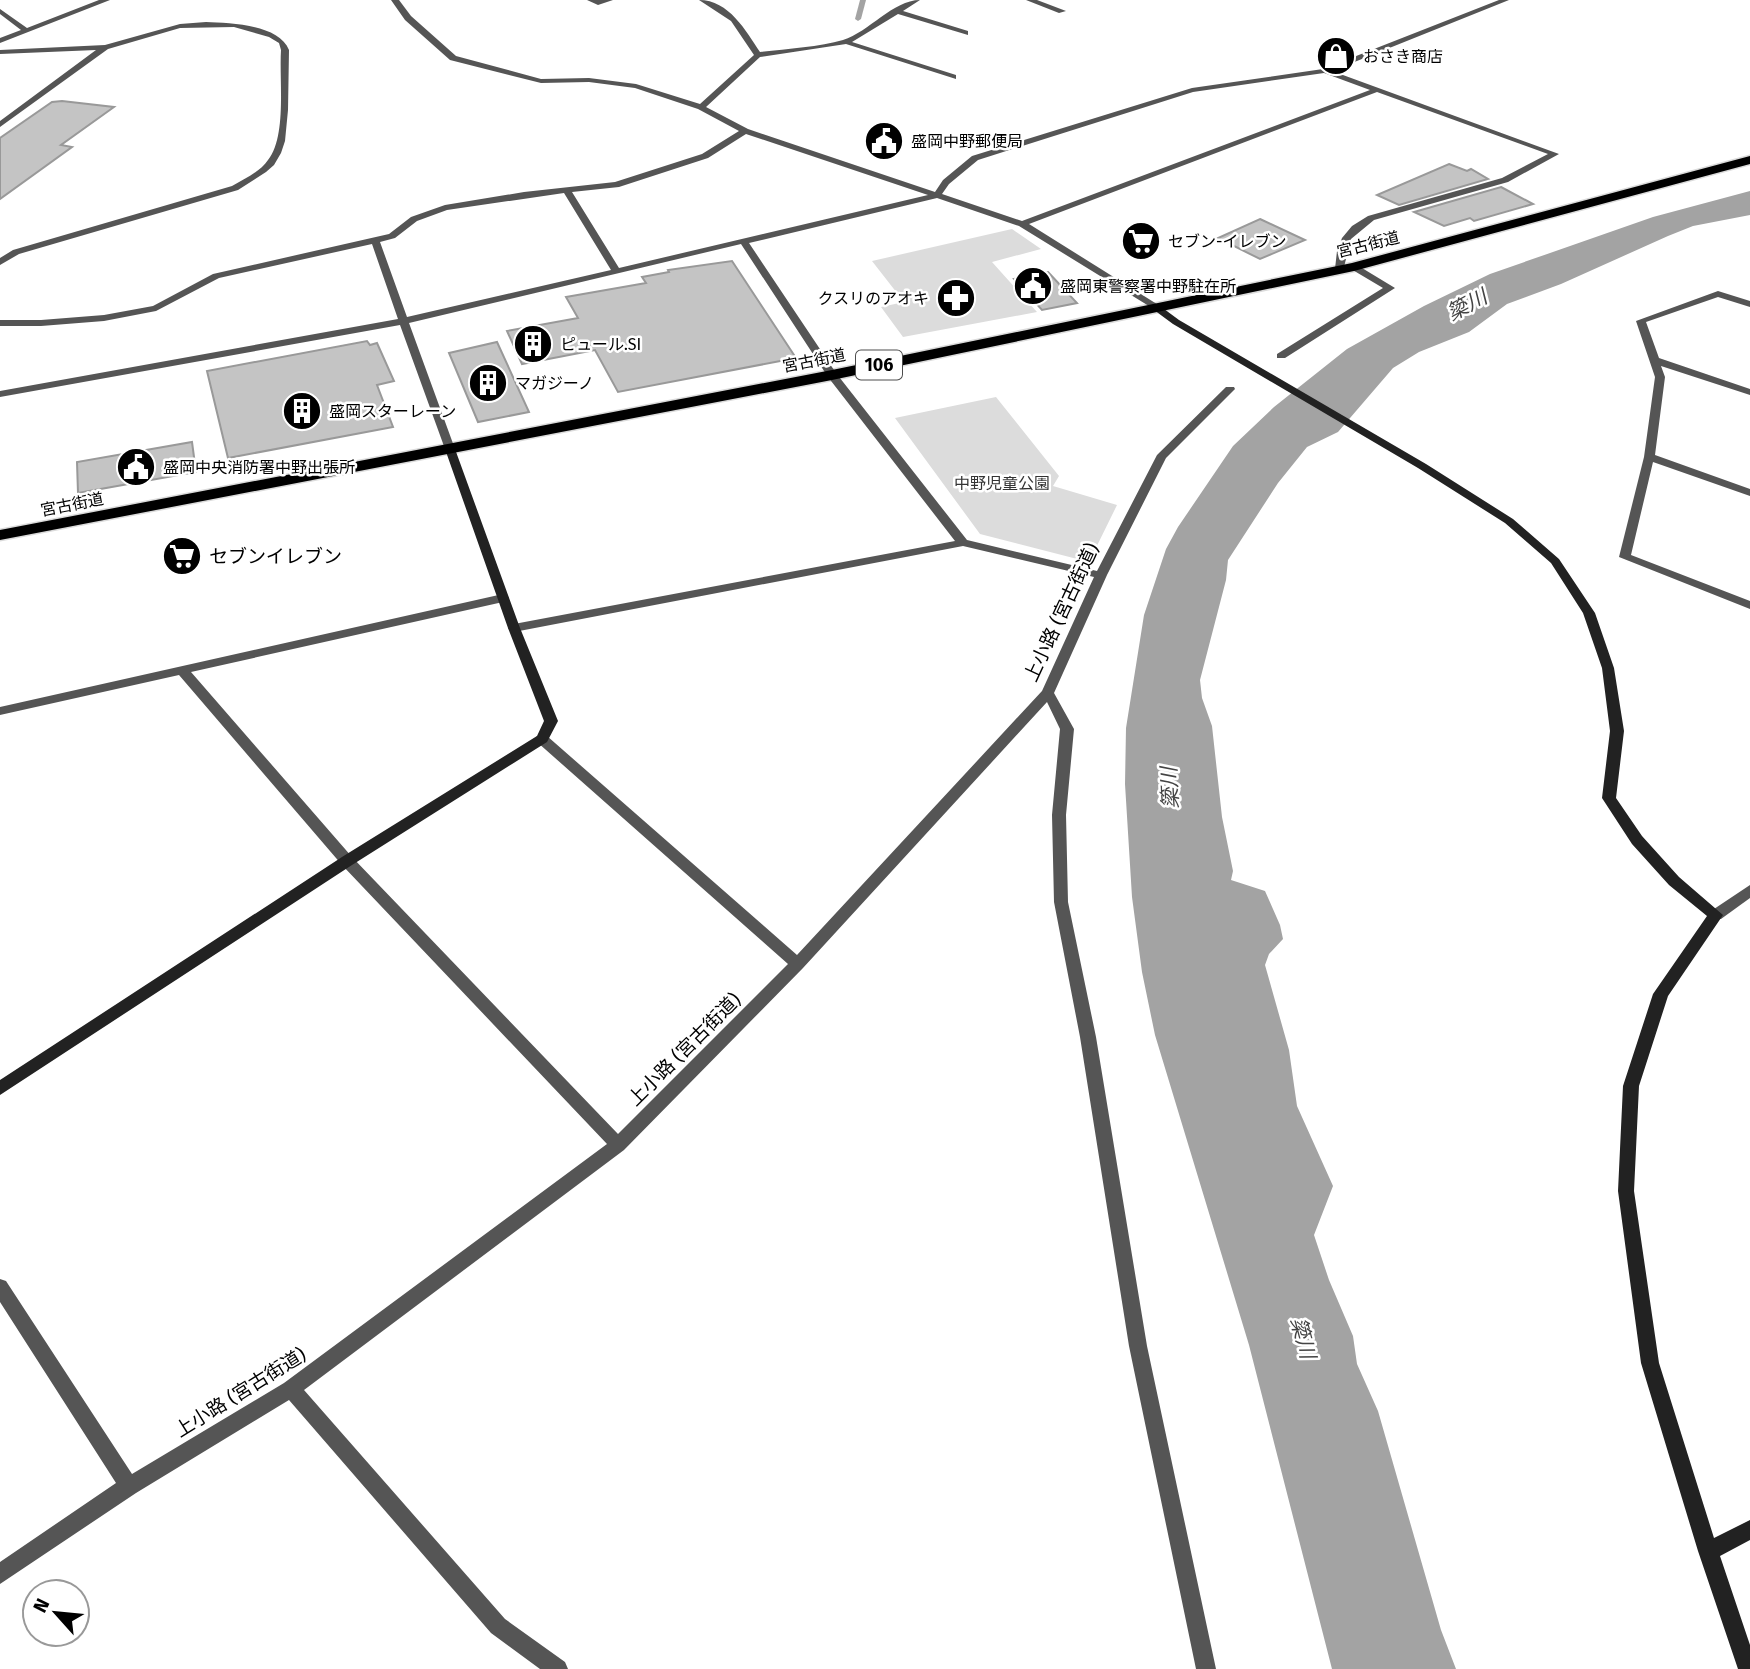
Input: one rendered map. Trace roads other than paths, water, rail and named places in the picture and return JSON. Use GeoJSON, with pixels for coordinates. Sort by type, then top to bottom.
{"type":"FeatureCollection","features":[{"type":"Feature","properties":{"kind":"highway","name":"宮古街道"},"geometry":{"type":"LineString","coordinates":[[0,535],[832,375],[1347,268],[1750,160]]}},
{"type":"Feature","properties":{"kind":"street"},"geometry":{"type":"LineString","coordinates":[[0,41],[106,0]]}},
{"type":"Feature","properties":{"kind":"street"},"geometry":{"type":"LineString","coordinates":[[395,0],[416,25],[453,58],[541,81],[589,80],[636,86],[701,107],[745,131],[1022,224],[1176,322],[1509,521],[1555,561],[1589,613],[1608,668],[1616,731],[1609,798],[1637,841],[1674,881],[1716,915]]}},
{"type":"Feature","properties":{"kind":"street"},"geometry":{"type":"LineString","coordinates":[[592,0],[598,3],[609,0]]}},
{"type":"Feature","properties":{"kind":"street"},"geometry":{"type":"LineString","coordinates":[[703,0],[734,19],[758,55]]}},
{"type":"Feature","properties":{"kind":"street"},"geometry":{"type":"LineString","coordinates":[[701,107],[758,55],[846,42],[916,0]]}},
{"type":"Feature","properties":{"kind":"street"},"geometry":{"type":"LineString","coordinates":[[1030,0],[1062,11]]}},
{"type":"Feature","properties":{"kind":"street"},"geometry":{"type":"LineString","coordinates":[[1479,0],[1492,5]]}},
{"type":"Feature","properties":{"kind":"street"},"geometry":{"type":"LineString","coordinates":[[0,394],[404,321],[936,197],[946,182],[975,158],[1192,90],[1325,71],[1505,0]]}},
{"type":"Feature","properties":{"kind":"street"},"geometry":{"type":"LineString","coordinates":[[0,11],[27,31]]}},
{"type":"Feature","properties":{"kind":"street"},"geometry":{"type":"LineString","coordinates":[[895,11],[965,33]]}},
{"type":"Feature","properties":{"kind":"street"},"geometry":{"type":"LineString","coordinates":[[0,52],[105,47],[180,26],[206,24],[234,25],[272,35],[282,43],[285,50],[280,146],[272,162],[235,188],[16,252],[0,262]]}},
{"type":"Feature","properties":{"kind":"street"},"geometry":{"type":"LineString","coordinates":[[846,42],[953,77]]}},
{"type":"Feature","properties":{"kind":"street"},"geometry":{"type":"LineString","coordinates":[[0,125],[105,47]]}},
{"type":"Feature","properties":{"kind":"street"},"geometry":{"type":"LineString","coordinates":[[1281,356],[1390,288],[1347,268],[1342,245],[1356,227],[1371,218],[1505,180],[1555,154],[1325,71]]}},
{"type":"Feature","properties":{"kind":"street"},"geometry":{"type":"LineString","coordinates":[[1022,224],[1379,89]]}},
{"type":"Feature","properties":{"kind":"street"},"geometry":{"type":"LineString","coordinates":[[0,323],[104,318],[156,308],[216,276],[392,236],[414,219],[445,208],[616,185],[705,156],[745,131]]}},
{"type":"Feature","properties":{"kind":"street"},"geometry":{"type":"LineString","coordinates":[[566,190],[617,272]]}},
{"type":"Feature","properties":{"kind":"street"},"geometry":{"type":"LineString","coordinates":[[0,1088],[347,861],[542,738],[551,721],[503,598],[375,241]]}},
{"type":"Feature","properties":{"kind":"street"},"geometry":{"type":"LineString","coordinates":[[745,243],[832,375],[963,543]]}},
{"type":"Feature","properties":{"kind":"street"},"geometry":{"type":"LineString","coordinates":[[1750,304],[1718,294],[1640,321],[1660,377],[1648,457],[1625,557],[1750,605]]}},
{"type":"Feature","properties":{"kind":"street"},"geometry":{"type":"LineString","coordinates":[[1654,360],[1750,392]]}},
{"type":"Feature","properties":{"kind":"street","name":"上小路 (宮古街道)"},"geometry":{"type":"LineString","coordinates":[[0,1574],[129,1486],[290,1389],[618,1145],[798,964],[1048,693],[1101,575],[1161,457],[1230,390]]}},
{"type":"Feature","properties":{"kind":"street"},"geometry":{"type":"LineString","coordinates":[[1648,457],[1750,493]]}},
{"type":"Feature","properties":{"kind":"street"},"geometry":{"type":"LineString","coordinates":[[514,628],[963,543],[1101,575]]}},
{"type":"Feature","properties":{"kind":"street"},"geometry":{"type":"LineString","coordinates":[[0,711],[503,598]]}},
{"type":"Feature","properties":{"kind":"street"},"geometry":{"type":"LineString","coordinates":[[182,670],[347,861],[618,1145]]}},
{"type":"Feature","properties":{"kind":"street"},"geometry":{"type":"LineString","coordinates":[[1048,693],[1067,729],[1059,815],[1061,902],[1088,1037],[1138,1346],[1206,1669]]}},
{"type":"Feature","properties":{"kind":"street"},"geometry":{"type":"LineString","coordinates":[[542,738],[798,964]]}},
{"type":"Feature","properties":{"kind":"street"},"geometry":{"type":"LineString","coordinates":[[1748,1669],[1708,1551],[1650,1363],[1626,1191],[1632,1086],[1661,994],[1716,915],[1750,890]]}},
{"type":"Feature","properties":{"kind":"street"},"geometry":{"type":"LineString","coordinates":[[0,1287],[129,1486]]}},
{"type":"Feature","properties":{"kind":"street"},"geometry":{"type":"LineString","coordinates":[[290,1389],[498,1626],[558,1669]]}},
{"type":"Feature","properties":{"kind":"street"},"geometry":{"type":"LineString","coordinates":[[1708,1551],[1750,1530]]}},
{"type":"Feature","properties":{"kind":"water","name":"簗川"},"geometry":{"type":"Polygon","coordinates":[[[1750,191],[1750,215],[1693,226],[1561,284],[1507,304],[1469,332],[1419,352],[1393,368],[1338,432],[1307,447],[1278,483],[1228,560],[1226,580],[1200,680],[1202,698],[1212,726],[1222,817],[1233,871],[1231,880],[1265,891],[1280,925],[1283,939],[1269,954],[1265,965],[1289,1050],[1297,1106],[1333,1186],[1314,1235],[1329,1280],[1353,1336],[1357,1364],[1378,1411],[1441,1630],[1456,1669],[1332,1669],[1249,1345],[1155,1035],[1142,972],[1132,897],[1125,784],[1126,728],[1144,615],[1166,549],[1233,446],[1274,407],[1347,349],[1424,306],[1490,274],[1653,217],[1750,191]]]}},
{"type":"Feature","properties":{"kind":"waterway"},"geometry":{"type":"LineString","coordinates":[[858,19],[863,0]]}},
{"type":"Feature","properties":{"kind":"place","name":"おさき商店"},"geometry":{"type":"Point","coordinates":[1336,56]}},
{"type":"Feature","properties":{"kind":"place","name":"盛岡中野郵便局"},"geometry":{"type":"Point","coordinates":[884,141]}},
{"type":"Feature","properties":{"kind":"place","name":"セブン-イレブン"},"geometry":{"type":"Point","coordinates":[1141,241]}},
{"type":"Feature","properties":{"kind":"place","name":"盛岡東警察署中野駐在所"},"geometry":{"type":"Point","coordinates":[1033,286]}},
{"type":"Feature","properties":{"kind":"place","name":"クスリのアオキ"},"geometry":{"type":"Point","coordinates":[956,298]}},
{"type":"Feature","properties":{"kind":"place","name":"ピュール.SI"},"geometry":{"type":"Point","coordinates":[533,344]}},
{"type":"Feature","properties":{"kind":"place","name":"マガジーノ"},"geometry":{"type":"Point","coordinates":[488,383]}},
{"type":"Feature","properties":{"kind":"place","name":"盛岡スターレーン"},"geometry":{"type":"Point","coordinates":[302,411]}},
{"type":"Feature","properties":{"kind":"place","name":"盛岡中央消防署中野出張所"},"geometry":{"type":"Point","coordinates":[136,467]}},
{"type":"Feature","properties":{"kind":"place","name":"セブンイレブン"},"geometry":{"type":"Point","coordinates":[182,556]}},
{"type":"Feature","properties":{"kind":"park label","name":"中野児童公園"},"geometry":{"type":"Point","coordinates":[1002,483]}}]}
